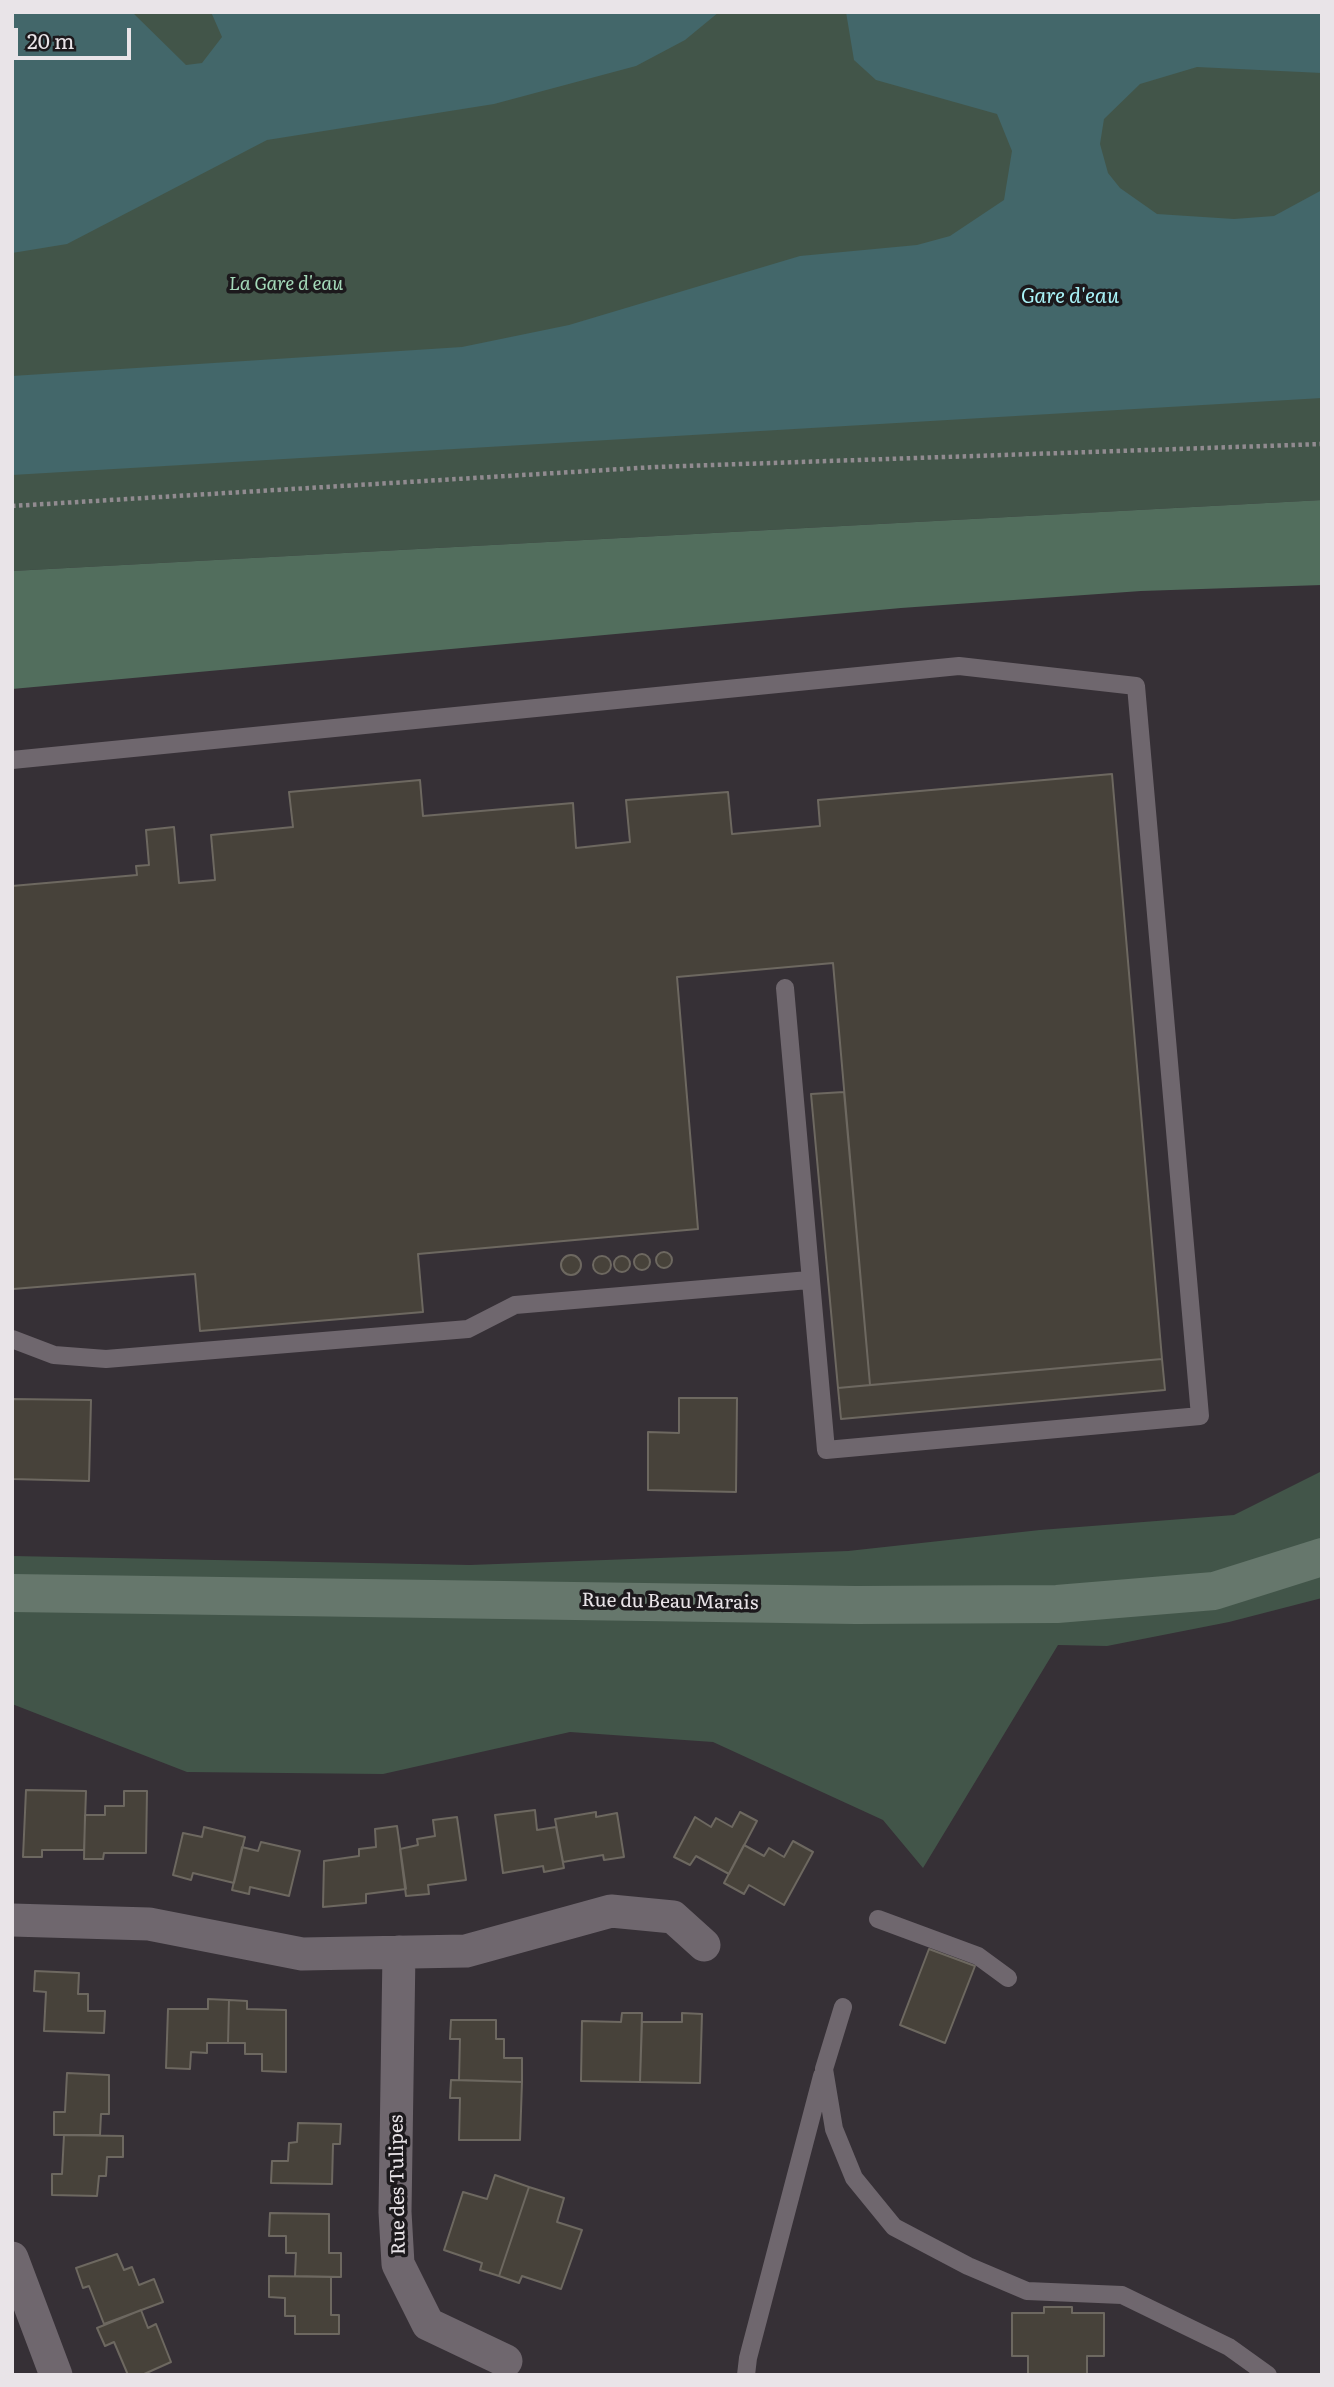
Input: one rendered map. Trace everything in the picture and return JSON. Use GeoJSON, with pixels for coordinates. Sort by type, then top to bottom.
{"type":"FeatureCollection","features":[{"type":"Feature","properties":{"kind":"street","name":"Rue du Beau Marais"},"geometry":{"type":"LineString","coordinates":[[12,1593],[856,1605],[1057,1604],[1214,1591],[1322,1557]]}},
{"type":"Feature","properties":{"kind":"street"},"geometry":{"type":"LineString","coordinates":[[12,1920],[149,1924],[302,1954],[466,1951],[611,1911],[673,1917],[704,1945]]}},
{"type":"Feature","properties":{"kind":"street","name":"Rue des Tulipes"},"geometry":{"type":"LineString","coordinates":[[399,1952],[395,2212],[398,2264],[428,2325],[506,2361]]}},
{"type":"Feature","properties":{"kind":"street"},"geometry":{"type":"LineString","coordinates":[[12,2258],[56,2375]]}},
{"type":"Feature","properties":{"kind":"lane"},"geometry":{"type":"LineString","coordinates":[[12,760],[959,666],[1136,687],[1200,1416],[826,1450],[785,988]]}},
{"type":"Feature","properties":{"kind":"lane"},"geometry":{"type":"LineString","coordinates":[[12,1339],[54,1355],[106,1359],[468,1329],[515,1305],[809,1280]]}},
{"type":"Feature","properties":{"kind":"lane"},"geometry":{"type":"LineString","coordinates":[[878,1919],[978,1956],[1008,1978]]}},
{"type":"Feature","properties":{"kind":"lane"},"geometry":{"type":"LineString","coordinates":[[746,2375],[748,2358],[824,2069],[843,2007]]}},
{"type":"Feature","properties":{"kind":"lane"},"geometry":{"type":"LineString","coordinates":[[824,2069],[834,2129],[854,2178],[894,2227],[968,2266],[1027,2291],[1122,2295],[1229,2347],[1268,2375]]}},
{"type":"Feature","properties":{"kind":"path"},"geometry":{"type":"LineString","coordinates":[[12,506],[655,467],[1322,444]]}},
{"type":"Feature","properties":{"kind":"green space","name":"La Gare d'eau"},"geometry":{"type":"Polygon","coordinates":[[[12,12],[1322,12],[1322,500],[12,571],[12,12]]]}},
{"type":"Feature","properties":{"kind":"green space"},"geometry":{"type":"Polygon","coordinates":[[[1322,500],[1322,585],[1141,591],[901,608],[12,689],[12,571],[1322,500]]]}},
{"type":"Feature","properties":{"kind":"green space"},"geometry":{"type":"Polygon","coordinates":[[[1322,1471],[1322,1598],[1229,1622],[1107,1646],[1058,1645],[923,1868],[883,1820],[713,1742],[570,1732],[383,1774],[187,1772],[12,1704],[12,1556],[470,1565],[848,1551],[1040,1530],[1234,1515],[1322,1471]]]}},
{"type":"Feature","properties":{"kind":"water"},"geometry":{"type":"Polygon","coordinates":[[[12,12],[132,12],[186,65],[202,63],[222,37],[211,12],[719,12],[685,40],[636,66],[494,104],[267,140],[67,244],[12,253],[12,12]]]}},
{"type":"Feature","properties":{"kind":"water","name":"Gare d'eau"},"geometry":{"type":"Polygon","coordinates":[[[846,12],[1322,12],[1322,73],[1197,67],[1140,84],[1104,119],[1100,144],[1108,173],[1120,188],[1157,214],[1234,219],[1274,216],[1322,190],[1322,398],[12,475],[12,376],[462,347],[569,325],[800,256],[917,245],[950,236],[1004,200],[1012,151],[997,114],[876,80],[854,60],[846,12]]]}},
{"type":"Feature","properties":{"kind":"building"},"geometry":{"type":"Polygon","coordinates":[[[1112,774],[1162,1359],[870,1385],[833,963],[677,977],[698,1229],[418,1254],[423,1312],[200,1331],[195,1274],[13,1289],[12,886],[137,875],[136,866],[149,865],[146,830],[174,827],[179,883],[215,880],[211,835],[293,827],[289,792],[420,780],[423,816],[573,803],[576,848],[630,842],[626,800],[728,792],[732,834],[820,826],[818,800],[1112,774]]]}},
{"type":"Feature","properties":{"kind":"building"},"geometry":{"type":"Polygon","coordinates":[[[844,1092],[870,1385],[838,1388],[811,1094],[844,1092]]]}},
{"type":"Feature","properties":{"kind":"building"},"geometry":{"type":"Polygon","coordinates":[[[661,1252],[667,1252],[672,1260],[670,1266],[661,1268],[656,1263],[656,1257],[661,1252]]]}},
{"type":"Feature","properties":{"kind":"building"},"geometry":{"type":"Polygon","coordinates":[[[639,1254],[645,1254],[650,1262],[648,1268],[639,1270],[634,1265],[634,1259],[639,1254]]]}},
{"type":"Feature","properties":{"kind":"building"},"geometry":{"type":"Polygon","coordinates":[[[567,1255],[575,1255],[581,1265],[575,1275],[567,1275],[561,1269],[561,1261],[567,1255]]]}},
{"type":"Feature","properties":{"kind":"building"},"geometry":{"type":"Polygon","coordinates":[[[602,1256],[608,1259],[611,1265],[608,1271],[602,1274],[596,1271],[593,1265],[596,1259],[602,1256]]]}},
{"type":"Feature","properties":{"kind":"building"},"geometry":{"type":"Polygon","coordinates":[[[619,1256],[625,1256],[630,1264],[628,1270],[619,1272],[614,1267],[614,1261],[619,1256]]]}},
{"type":"Feature","properties":{"kind":"building"},"geometry":{"type":"Polygon","coordinates":[[[1162,1359],[1165,1390],[841,1419],[838,1388],[1162,1359]]]}},
{"type":"Feature","properties":{"kind":"building"},"geometry":{"type":"Polygon","coordinates":[[[679,1398],[737,1398],[736,1492],[648,1490],[648,1432],[679,1433],[679,1398]]]}},
{"type":"Feature","properties":{"kind":"building"},"geometry":{"type":"Polygon","coordinates":[[[12,1399],[91,1400],[89,1481],[12,1479],[12,1399]]]}},
{"type":"Feature","properties":{"kind":"building"},"geometry":{"type":"Polygon","coordinates":[[[26,1790],[86,1791],[84,1850],[42,1850],[42,1857],[23,1857],[26,1790]]]}},
{"type":"Feature","properties":{"kind":"building"},"geometry":{"type":"Polygon","coordinates":[[[124,1791],[147,1791],[146,1853],[104,1853],[103,1859],[84,1859],[85,1815],[105,1815],[105,1806],[124,1806],[124,1791]]]}},
{"type":"Feature","properties":{"kind":"building"},"geometry":{"type":"Polygon","coordinates":[[[535,1810],[537,1830],[556,1827],[564,1868],[544,1872],[543,1866],[503,1873],[495,1815],[535,1810]]]}},
{"type":"Feature","properties":{"kind":"building"},"geometry":{"type":"Polygon","coordinates":[[[596,1812],[596,1817],[617,1813],[624,1857],[604,1860],[603,1855],[563,1862],[555,1819],[596,1812]]]}},
{"type":"Feature","properties":{"kind":"building"},"geometry":{"type":"Polygon","coordinates":[[[740,1812],[757,1821],[729,1874],[696,1856],[690,1865],[674,1857],[695,1817],[711,1827],[716,1818],[732,1827],[740,1812]]]}},
{"type":"Feature","properties":{"kind":"building"},"geometry":{"type":"Polygon","coordinates":[[[457,1817],[466,1880],[428,1885],[429,1894],[406,1896],[400,1849],[418,1845],[417,1839],[435,1836],[433,1820],[457,1817]]]}},
{"type":"Feature","properties":{"kind":"building"},"geometry":{"type":"Polygon","coordinates":[[[397,1826],[406,1889],[366,1894],[366,1903],[323,1907],[324,1861],[359,1856],[359,1849],[376,1847],[375,1829],[397,1826]]]}},
{"type":"Feature","properties":{"kind":"building"},"geometry":{"type":"Polygon","coordinates":[[[204,1827],[245,1837],[234,1883],[193,1873],[191,1880],[173,1875],[183,1833],[202,1837],[204,1827]]]}},
{"type":"Feature","properties":{"kind":"building"},"geometry":{"type":"Polygon","coordinates":[[[793,1841],[813,1852],[784,1905],[749,1885],[744,1894],[724,1883],[744,1845],[764,1856],[769,1848],[784,1857],[793,1841]]]}},
{"type":"Feature","properties":{"kind":"building"},"geometry":{"type":"Polygon","coordinates":[[[261,1842],[300,1851],[289,1896],[250,1887],[249,1894],[232,1890],[242,1847],[258,1851],[261,1842]]]}},
{"type":"Feature","properties":{"kind":"building"},"geometry":{"type":"Polygon","coordinates":[[[929,1949],[975,1966],[945,2043],[900,2025],[929,1949]]]}},
{"type":"Feature","properties":{"kind":"building"},"geometry":{"type":"Polygon","coordinates":[[[35,1971],[79,1973],[78,1994],[88,1994],[88,2011],[105,2011],[104,2033],[44,2031],[46,1992],[34,1991],[35,1971]]]}},
{"type":"Feature","properties":{"kind":"building"},"geometry":{"type":"Polygon","coordinates":[[[208,1999],[229,2000],[228,2043],[207,2043],[207,2053],[191,2052],[190,2069],[166,2068],[168,2009],[208,2009],[208,1999]]]}},
{"type":"Feature","properties":{"kind":"building"},"geometry":{"type":"Polygon","coordinates":[[[229,2000],[247,2001],[247,2009],[286,2010],[286,2072],[262,2071],[262,2054],[245,2054],[245,2043],[228,2043],[229,2000]]]}},
{"type":"Feature","properties":{"kind":"building"},"geometry":{"type":"Polygon","coordinates":[[[622,2013],[642,2013],[640,2082],[581,2081],[582,2021],[621,2022],[622,2013]]]}},
{"type":"Feature","properties":{"kind":"building"},"geometry":{"type":"Polygon","coordinates":[[[682,2013],[702,2014],[700,2083],[640,2082],[642,2022],[682,2022],[682,2013]]]}},
{"type":"Feature","properties":{"kind":"building"},"geometry":{"type":"Polygon","coordinates":[[[451,2020],[496,2020],[496,2039],[504,2039],[504,2058],[522,2058],[522,2082],[459,2080],[460,2039],[450,2039],[451,2020]]]}},
{"type":"Feature","properties":{"kind":"building"},"geometry":{"type":"Polygon","coordinates":[[[67,2073],[109,2075],[109,2114],[101,2114],[100,2135],[54,2135],[54,2112],[65,2112],[67,2073]]]}},
{"type":"Feature","properties":{"kind":"building"},"geometry":{"type":"Polygon","coordinates":[[[451,2080],[522,2082],[520,2140],[459,2140],[460,2098],[450,2098],[451,2080]]]}},
{"type":"Feature","properties":{"kind":"building"},"geometry":{"type":"Polygon","coordinates":[[[298,2123],[341,2124],[340,2144],[333,2144],[332,2184],[271,2183],[272,2161],[288,2161],[289,2143],[297,2142],[298,2123]]]}},
{"type":"Feature","properties":{"kind":"building"},"geometry":{"type":"Polygon","coordinates":[[[64,2135],[123,2136],[123,2157],[107,2157],[106,2176],[99,2176],[97,2196],[52,2195],[52,2174],[62,2174],[64,2135]]]}},
{"type":"Feature","properties":{"kind":"building"},"geometry":{"type":"Polygon","coordinates":[[[495,2175],[529,2187],[499,2276],[480,2270],[482,2263],[444,2250],[463,2192],[487,2199],[495,2175]]]}},
{"type":"Feature","properties":{"kind":"building"},"geometry":{"type":"Polygon","coordinates":[[[529,2187],[564,2198],[557,2222],[582,2230],[561,2289],[522,2276],[519,2283],[499,2276],[529,2187]]]}},
{"type":"Feature","properties":{"kind":"building"},"geometry":{"type":"Polygon","coordinates":[[[270,2213],[329,2214],[329,2253],[341,2253],[341,2277],[295,2276],[296,2253],[286,2253],[286,2236],[269,2236],[270,2213]]]}},
{"type":"Feature","properties":{"kind":"building"},"geometry":{"type":"Polygon","coordinates":[[[117,2254],[124,2270],[132,2267],[139,2285],[154,2279],[163,2302],[104,2324],[89,2286],[83,2288],[76,2268],[117,2254]]]}},
{"type":"Feature","properties":{"kind":"building"},"geometry":{"type":"Polygon","coordinates":[[[269,2276],[331,2277],[331,2315],[339,2315],[339,2334],[295,2334],[295,2316],[285,2316],[285,2298],[269,2297],[269,2276]]]}},
{"type":"Feature","properties":{"kind":"building"},"geometry":{"type":"Polygon","coordinates":[[[1044,2307],[1072,2307],[1072,2313],[1104,2313],[1104,2356],[1087,2356],[1087,2375],[1028,2375],[1028,2356],[1012,2356],[1012,2313],[1044,2313],[1044,2307]]]}},
{"type":"Feature","properties":{"kind":"building"},"geometry":{"type":"Polygon","coordinates":[[[141,2310],[148,2328],[156,2324],[171,2362],[142,2375],[128,2375],[114,2342],[105,2346],[97,2328],[141,2310]]]}}]}
